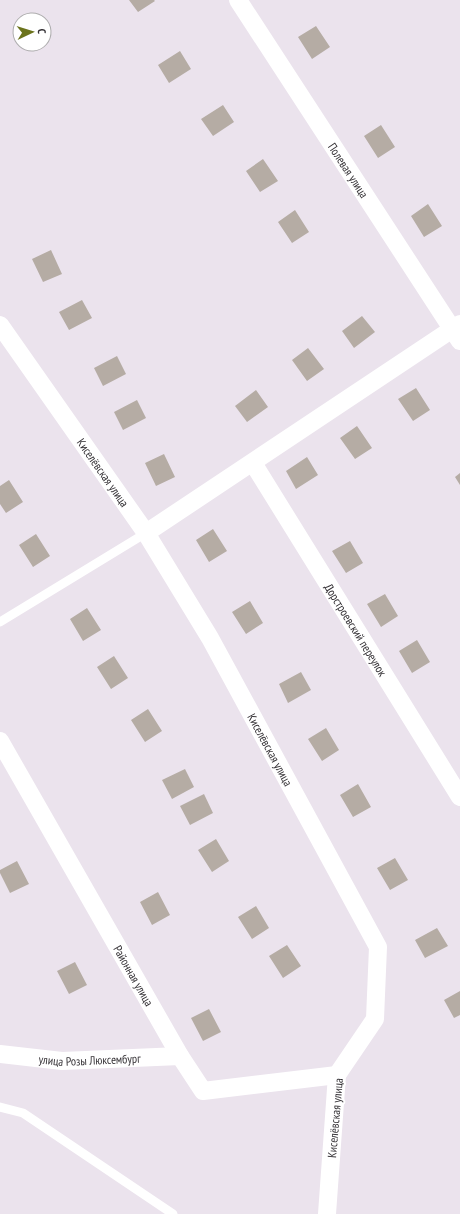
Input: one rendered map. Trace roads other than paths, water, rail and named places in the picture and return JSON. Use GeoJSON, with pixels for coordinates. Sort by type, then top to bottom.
{"type":"FeatureCollection","features":[{"type":"Feature","properties":{"kind":"street","name":"Полевая улица"},"geometry":{"type":"LineString","coordinates":[[238,0],[457,331]]}},
{"type":"Feature","properties":{"kind":"street","name":"Киселёвская улица"},"geometry":{"type":"LineString","coordinates":[[0,325],[146,533],[210,638],[378,947],[375,1019],[337,1075],[327,1214]]}},
{"type":"Feature","properties":{"kind":"street"},"geometry":{"type":"LineString","coordinates":[[146,533],[457,331]]}},
{"type":"Feature","properties":{"kind":"street","name":"Дорстроевский переулок"},"geometry":{"type":"LineString","coordinates":[[253,463],[460,798]]}},
{"type":"Feature","properties":{"kind":"street","name":"Районная улица"},"geometry":{"type":"LineString","coordinates":[[0,741],[180,1056],[203,1091],[337,1075]]}},
{"type":"Feature","properties":{"kind":"street","name":"улица Розы Люксембург"},"geometry":{"type":"LineString","coordinates":[[0,1054],[62,1061],[180,1056]]}},
{"type":"Feature","properties":{"kind":"lane"},"geometry":{"type":"LineString","coordinates":[[0,622],[146,533]]}},
{"type":"Feature","properties":{"kind":"lane"},"geometry":{"type":"LineString","coordinates":[[0,1107],[23,1113],[172,1214]]}}]}
